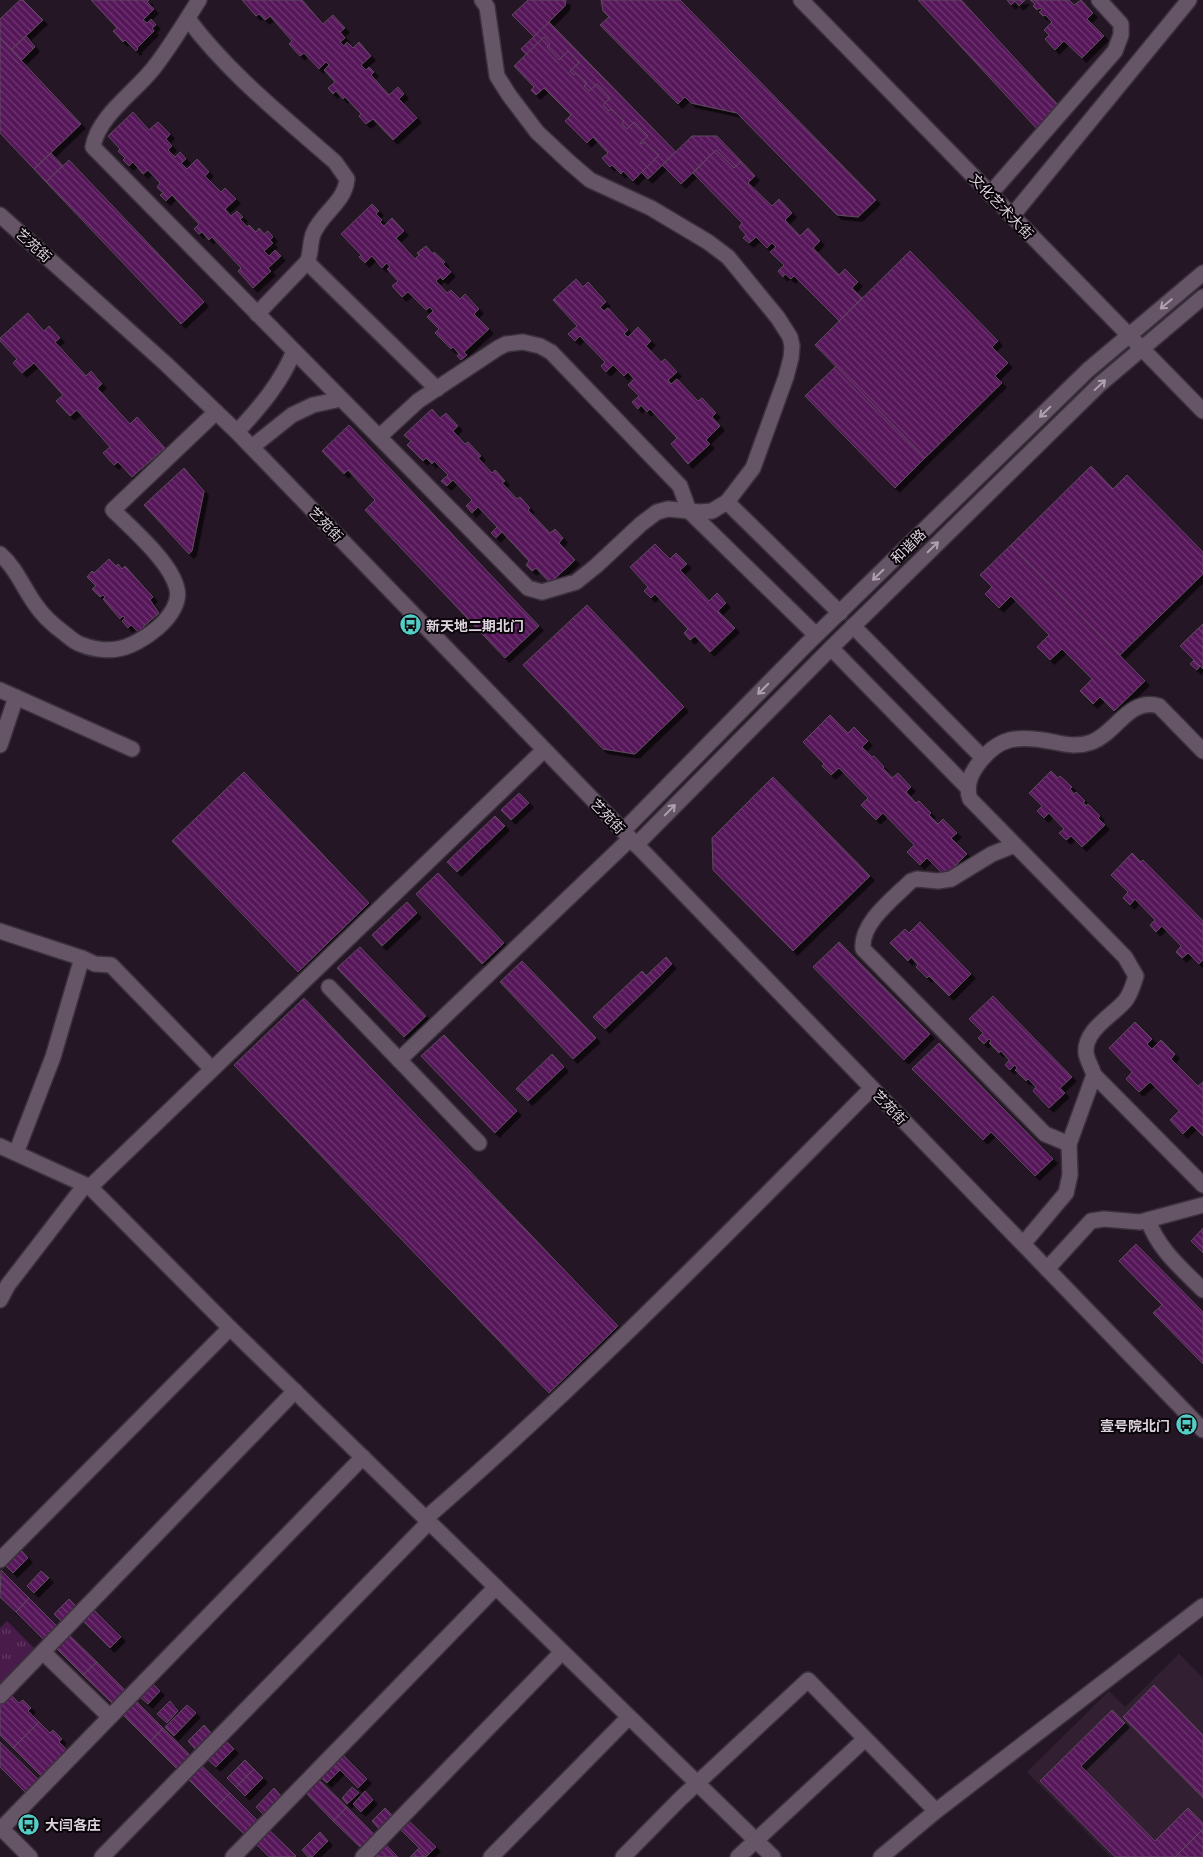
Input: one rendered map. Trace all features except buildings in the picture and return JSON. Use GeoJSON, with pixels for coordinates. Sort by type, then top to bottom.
{"type":"FeatureCollection","features":[{"type":"Feature","properties":{"kind":"street"},"geometry":{"type":"LineString","coordinates":[[199,0],[188,20],[156,66],[104,123],[94,139],[92,147],[528,588],[542,592],[583,578],[641,524],[657,512],[668,509],[700,512],[712,511],[727,502],[754,468],[791,358],[792,346],[790,337],[778,318],[728,257],[708,242],[651,208],[590,180],[537,132],[497,76],[488,11],[482,0]]}},
{"type":"Feature","properties":{"kind":"street","name":"文化艺术大街"},"geometry":{"type":"LineString","coordinates":[[801,0],[1128,335],[1200,403]]}},
{"type":"Feature","properties":{"kind":"street"},"geometry":{"type":"LineString","coordinates":[[990,194],[1115,51],[1121,35],[1121,24],[1099,0]]}},
{"type":"Feature","properties":{"kind":"street"},"geometry":{"type":"LineString","coordinates":[[1012,216],[1189,0]]}},
{"type":"Feature","properties":{"kind":"street"},"geometry":{"type":"LineString","coordinates":[[188,20],[206,44],[223,62],[335,162],[347,179],[347,188],[341,199],[314,231],[310,256],[307,262],[257,314]]}},
{"type":"Feature","properties":{"kind":"street","name":"艺苑街"},"geometry":{"type":"LineString","coordinates":[[1,217],[166,364],[238,432],[1203,1430]]}},
{"type":"Feature","properties":{"kind":"street"},"geometry":{"type":"LineString","coordinates":[[307,262],[437,389]]}},
{"type":"Feature","properties":{"kind":"street","name":"和谐路"},"geometry":{"type":"LineString","coordinates":[[630,838],[816,635],[1088,370],[1203,273]]}},
{"type":"Feature","properties":{"kind":"street","name":"和谐路"},"geometry":{"type":"LineString","coordinates":[[630,838],[853,626],[1100,384],[1203,297]]}},
{"type":"Feature","properties":{"kind":"street"},"geometry":{"type":"LineString","coordinates":[[379,437],[418,401],[506,344],[523,342],[540,346],[551,352],[680,486],[689,511],[816,635]]}},
{"type":"Feature","properties":{"kind":"street"},"geometry":{"type":"LineString","coordinates":[[238,432],[273,390],[287,368],[294,351]]}},
{"type":"Feature","properties":{"kind":"street"},"geometry":{"type":"LineString","coordinates":[[252,447],[292,415],[313,405],[341,399]]}},
{"type":"Feature","properties":{"kind":"street"},"geometry":{"type":"LineString","coordinates":[[0,554],[14,569],[35,605],[46,618],[78,644],[94,648],[119,649],[134,643],[155,630],[168,618],[176,604],[177,588],[171,573],[161,560],[113,510],[216,412]]}},
{"type":"Feature","properties":{"kind":"street"},"geometry":{"type":"LineString","coordinates":[[727,502],[840,613]]}},
{"type":"Feature","properties":{"kind":"street"},"geometry":{"type":"LineString","coordinates":[[853,626],[983,758]]}},
{"type":"Feature","properties":{"kind":"street"},"geometry":{"type":"LineString","coordinates":[[830,648],[968,788]]}},
{"type":"Feature","properties":{"kind":"street"},"geometry":{"type":"LineString","coordinates":[[0,690],[132,749]]}},
{"type":"Feature","properties":{"kind":"street"},"geometry":{"type":"LineString","coordinates":[[0,744],[16,697]]}},
{"type":"Feature","properties":{"kind":"street"},"geometry":{"type":"LineString","coordinates":[[1203,751],[1159,706],[1152,704],[1132,709],[1105,736],[1080,746],[1017,737],[992,748],[968,781],[970,799],[1125,957],[1136,976],[1133,988],[1126,1000],[1096,1028],[1089,1039],[1086,1052],[1094,1075],[1203,1185]]}},
{"type":"Feature","properties":{"kind":"street"},"geometry":{"type":"LineString","coordinates":[[0,1300],[8,1285],[87,1186],[544,750]]}},
{"type":"Feature","properties":{"kind":"street"},"geometry":{"type":"LineString","coordinates":[[399,1060],[630,838]]}},
{"type":"Feature","properties":{"kind":"street"},"geometry":{"type":"LineString","coordinates":[[1015,845],[992,854],[951,880],[917,879],[911,881],[872,920],[865,932],[863,949],[1044,1134],[1069,1144]]}},
{"type":"Feature","properties":{"kind":"street"},"geometry":{"type":"LineString","coordinates":[[0,931],[95,964],[111,965],[212,1068]]}},
{"type":"Feature","properties":{"kind":"street"},"geometry":{"type":"LineString","coordinates":[[16,1153],[53,1057],[82,958]]}},
{"type":"Feature","properties":{"kind":"street"},"geometry":{"type":"LineString","coordinates":[[329,987],[478,1143]]}},
{"type":"Feature","properties":{"kind":"street"},"geometry":{"type":"LineString","coordinates":[[1023,1244],[1066,1193],[1070,1174],[1069,1144],[1094,1075]]}},
{"type":"Feature","properties":{"kind":"street"},"geometry":{"type":"LineString","coordinates":[[102,1857],[427,1520],[621,1340],[872,1088]]}},
{"type":"Feature","properties":{"kind":"street"},"geometry":{"type":"LineString","coordinates":[[0,1146],[87,1186],[772,1857]]}},
{"type":"Feature","properties":{"kind":"street"},"geometry":{"type":"LineString","coordinates":[[1047,1269],[1091,1222],[1104,1219],[1140,1222],[1203,1205]]}},
{"type":"Feature","properties":{"kind":"street"},"geometry":{"type":"LineString","coordinates":[[1148,1220],[1151,1230],[1164,1250],[1203,1290]]}},
{"type":"Feature","properties":{"kind":"street"},"geometry":{"type":"LineString","coordinates":[[2,1554],[230,1328]]}},
{"type":"Feature","properties":{"kind":"street"},"geometry":{"type":"LineString","coordinates":[[0,1696],[295,1391]]}},
{"type":"Feature","properties":{"kind":"street"},"geometry":{"type":"LineString","coordinates":[[30,1857],[1,1828],[363,1457]]}},
{"type":"Feature","properties":{"kind":"street"},"geometry":{"type":"LineString","coordinates":[[233,1857],[496,1587]]}},
{"type":"Feature","properties":{"kind":"street"},"geometry":{"type":"LineString","coordinates":[[881,1857],[936,1811],[1203,1606]]}},
{"type":"Feature","properties":{"kind":"street"},"geometry":{"type":"LineString","coordinates":[[43,1652],[110,1717]]}},
{"type":"Feature","properties":{"kind":"street"},"geometry":{"type":"LineString","coordinates":[[363,1857],[562,1652]]}},
{"type":"Feature","properties":{"kind":"street"},"geometry":{"type":"LineString","coordinates":[[623,1857],[697,1783],[808,1680],[936,1811]]}},
{"type":"Feature","properties":{"kind":"street"},"geometry":{"type":"LineString","coordinates":[[491,1857],[629,1717]]}},
{"type":"Feature","properties":{"kind":"street"},"geometry":{"type":"LineString","coordinates":[[738,1857],[865,1739]]}},
{"type":"Feature","properties":{"kind":"shaded area"},"geometry":{"type":"Polygon","coordinates":[[[1179,1654],[1203,1678],[1203,1857],[1111,1857],[1027,1772],[1109,1691],[1125,1707],[1179,1654]]]}},
{"type":"Feature","properties":{"kind":"green space"},"geometry":{"type":"Polygon","coordinates":[[[7,1621],[35,1649],[0,1684],[0,1628],[7,1621]]]}},
{"type":"Feature","properties":{"kind":"place","name":"新天地二期北门"},"geometry":{"type":"Point","coordinates":[410,625]}},
{"type":"Feature","properties":{"kind":"place","name":"壹号院北门"},"geometry":{"type":"Point","coordinates":[1186,1425]}},
{"type":"Feature","properties":{"kind":"place","name":"大闫各庄"},"geometry":{"type":"Point","coordinates":[29,1824]}}]}
